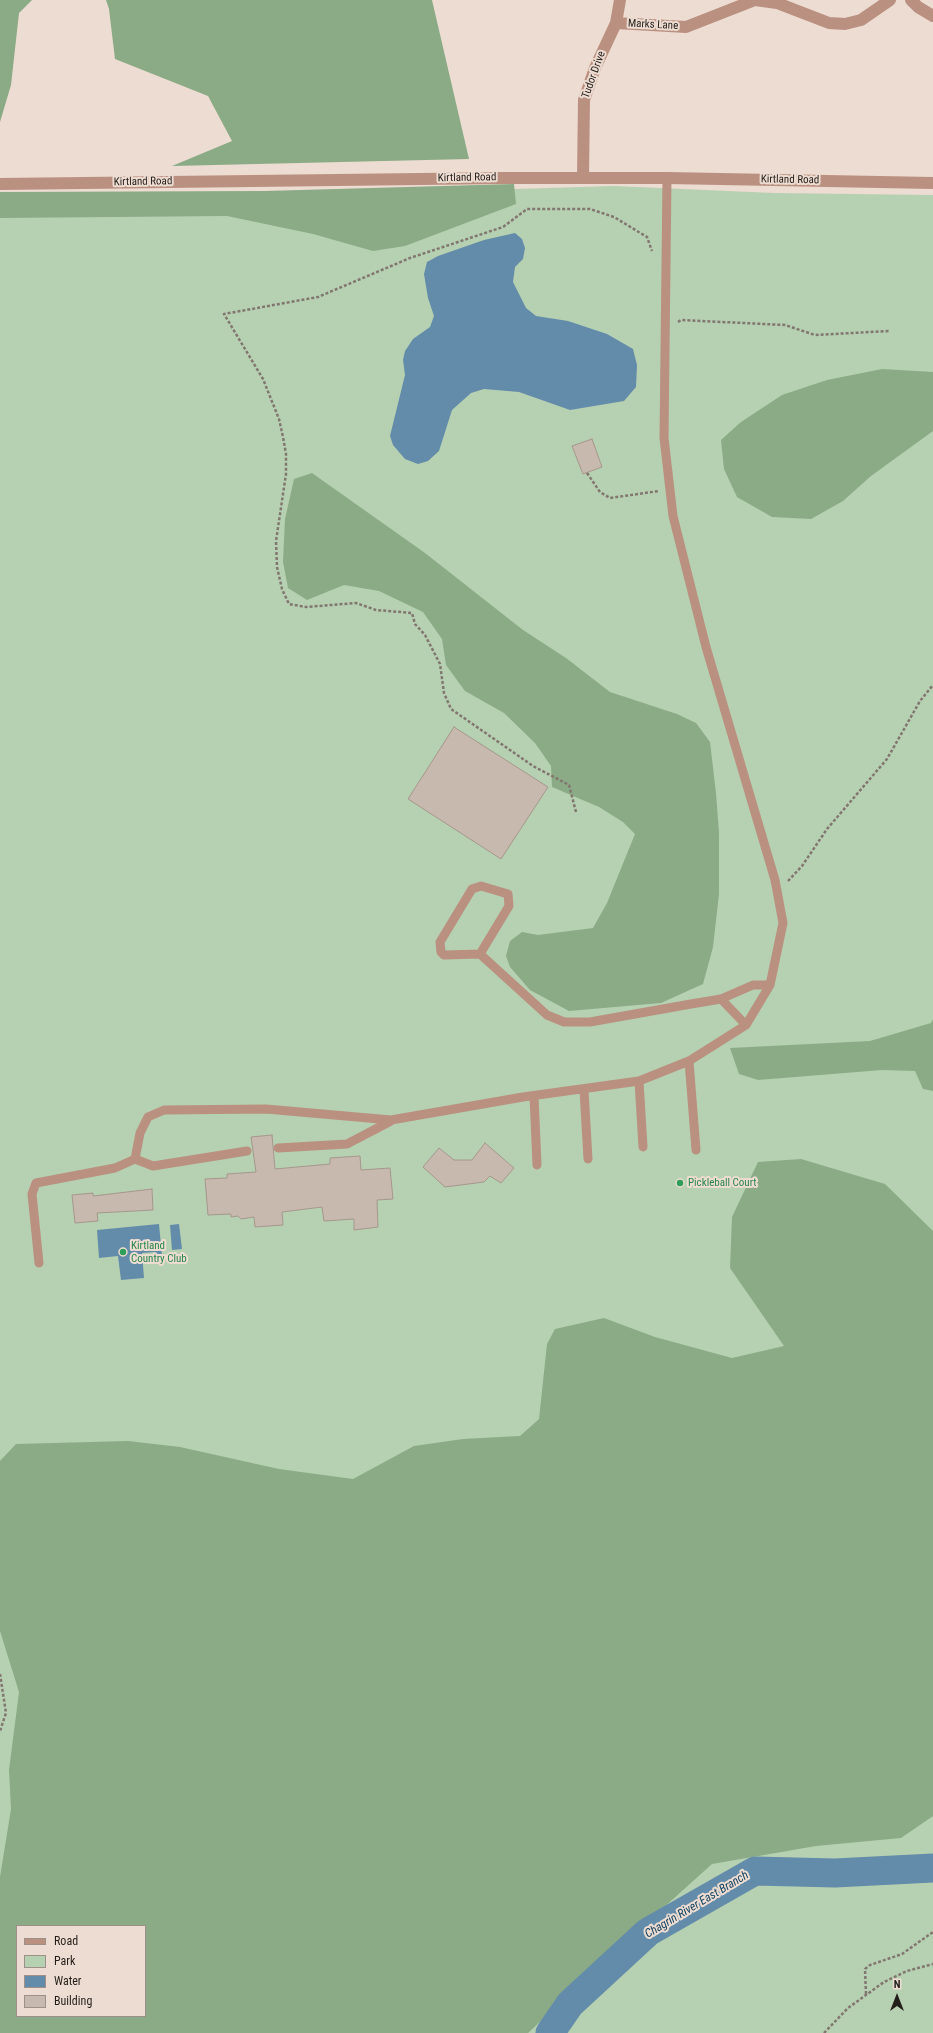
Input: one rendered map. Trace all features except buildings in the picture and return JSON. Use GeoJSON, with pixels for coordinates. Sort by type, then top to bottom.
{"type":"FeatureCollection","features":[{"type":"Feature","properties":{"kind":"street","name":"Tudor Drive"},"geometry":{"type":"LineString","coordinates":[[583,178],[584,100],[595,68],[616,23],[620,0]]}},
{"type":"Feature","properties":{"kind":"street","name":"Marks Lane"},"geometry":{"type":"LineString","coordinates":[[616,23],[686,27],[755,0],[777,3],[829,23],[845,24],[861,20],[890,0]]}},
{"type":"Feature","properties":{"kind":"street"},"geometry":{"type":"LineString","coordinates":[[912,0],[918,7],[933,16]]}},
{"type":"Feature","properties":{"kind":"street","name":"Kirtland Road"},"geometry":{"type":"LineString","coordinates":[[0,184],[583,178],[933,183]]}},
{"type":"Feature","properties":{"kind":"lane"},"geometry":{"type":"LineString","coordinates":[[39,1263],[32,1194],[36,1183],[115,1168],[134,1158],[140,1133],[148,1118],[164,1110],[266,1109],[391,1120],[534,1096],[639,1081],[689,1061],[746,1025],[770,985],[783,923],[775,880],[706,647],[673,516],[664,438],[667,178]]}},
{"type":"Feature","properties":{"kind":"lane"},"geometry":{"type":"LineString","coordinates":[[480,954],[509,906],[508,894],[481,886],[472,889],[440,942],[440,952],[444,955],[480,954],[547,1015],[564,1022],[590,1022],[721,998],[753,985],[770,985]]}},
{"type":"Feature","properties":{"kind":"lane"},"geometry":{"type":"LineString","coordinates":[[721,998],[746,1025]]}},
{"type":"Feature","properties":{"kind":"lane"},"geometry":{"type":"LineString","coordinates":[[689,1061],[696,1150]]}},
{"type":"Feature","properties":{"kind":"lane"},"geometry":{"type":"LineString","coordinates":[[639,1081],[643,1147]]}},
{"type":"Feature","properties":{"kind":"lane"},"geometry":{"type":"LineString","coordinates":[[584,1090],[588,1159]]}},
{"type":"Feature","properties":{"kind":"lane"},"geometry":{"type":"LineString","coordinates":[[534,1096],[537,1165]]}},
{"type":"Feature","properties":{"kind":"lane"},"geometry":{"type":"LineString","coordinates":[[278,1148],[347,1144],[391,1120]]}},
{"type":"Feature","properties":{"kind":"lane"},"geometry":{"type":"LineString","coordinates":[[134,1158],[153,1166],[247,1151]]}},
{"type":"Feature","properties":{"kind":"path"},"geometry":{"type":"LineString","coordinates":[[576,812],[569,785],[533,766],[451,708],[444,693],[440,664],[425,635],[415,624],[412,613],[376,610],[356,603],[306,607],[289,604],[282,588],[278,567],[276,541],[286,474],[286,454],[279,419],[263,378],[224,314],[318,297],[410,258],[503,227],[527,208],[590,208],[614,217],[647,237],[652,249],[652,256]]}},
{"type":"Feature","properties":{"kind":"path"},"geometry":{"type":"LineString","coordinates":[[665,327],[681,320],[785,325],[815,335],[889,331]]}},
{"type":"Feature","properties":{"kind":"path"},"geometry":{"type":"LineString","coordinates":[[587,473],[600,492],[610,498],[670,489]]}},
{"type":"Feature","properties":{"kind":"path"},"geometry":{"type":"LineString","coordinates":[[777,894],[802,866],[827,829],[887,758],[920,701],[933,685]]}},
{"type":"Feature","properties":{"kind":"path"},"geometry":{"type":"LineString","coordinates":[[0,1674],[6,1713],[0,1731]]}},
{"type":"Feature","properties":{"kind":"path"},"geometry":{"type":"LineString","coordinates":[[866,1994],[865,1969],[870,1965],[902,1954],[933,1932]]}},
{"type":"Feature","properties":{"kind":"path"},"geometry":{"type":"LineString","coordinates":[[824,2033],[848,2008],[884,1982],[908,1971],[933,1964]]}},
{"type":"Feature","properties":{"kind":"green space"},"geometry":{"type":"Polygon","coordinates":[[[0,0],[32,0],[19,13],[11,85],[0,122],[0,0]]]}},
{"type":"Feature","properties":{"kind":"green space"},"geometry":{"type":"Polygon","coordinates":[[[106,0],[432,0],[469,159],[172,166],[232,141],[208,96],[115,59],[109,9],[106,0]]]}},
{"type":"Feature","properties":{"kind":"green space"},"geometry":{"type":"Polygon","coordinates":[[[514,184],[516,204],[405,246],[373,251],[313,234],[227,216],[0,218],[0,192],[265,191],[514,184]]]}},
{"type":"Feature","properties":{"kind":"green space","name":"Kirtland Country Club"},"geometry":{"type":"Polygon","coordinates":[[[614,186],[774,193],[933,195],[933,2033],[0,2033],[0,205],[614,186]]]}},
{"type":"Feature","properties":{"kind":"green space"},"geometry":{"type":"Polygon","coordinates":[[[882,369],[933,372],[933,431],[871,476],[843,501],[811,519],[772,517],[737,497],[724,469],[721,440],[741,422],[782,395],[827,380],[882,369]]]}},
{"type":"Feature","properties":{"kind":"green space"},"geometry":{"type":"Polygon","coordinates":[[[312,473],[425,553],[523,630],[566,658],[610,692],[677,714],[696,723],[710,742],[719,833],[719,894],[713,947],[703,984],[661,1003],[569,1011],[530,990],[510,967],[506,956],[510,941],[522,932],[538,935],[593,928],[607,903],[635,834],[623,822],[599,807],[552,787],[551,766],[535,743],[504,713],[465,691],[446,665],[442,639],[423,612],[379,591],[344,585],[307,600],[288,588],[283,562],[285,519],[294,479],[312,473]]]}},
{"type":"Feature","properties":{"kind":"green space"},"geometry":{"type":"Polygon","coordinates":[[[933,1019],[933,1091],[923,1089],[915,1071],[882,1070],[758,1080],[739,1074],[730,1048],[870,1041],[931,1023],[933,1019]]]}},
{"type":"Feature","properties":{"kind":"green space"},"geometry":{"type":"Polygon","coordinates":[[[801,1159],[885,1184],[933,1231],[933,1816],[901,1838],[816,1846],[712,1864],[613,1953],[528,2033],[0,2033],[0,1877],[11,1809],[9,1770],[19,1692],[0,1631],[0,1461],[16,1444],[128,1441],[180,1447],[279,1469],[353,1479],[414,1446],[463,1439],[520,1436],[539,1419],[547,1344],[555,1329],[604,1318],[655,1337],[732,1358],[784,1346],[730,1268],[732,1217],[758,1162],[801,1159]]]}},
{"type":"Feature","properties":{"kind":"water"},"geometry":{"type":"Polygon","coordinates":[[[515,233],[522,239],[525,248],[523,259],[515,267],[513,282],[526,308],[536,316],[568,321],[607,334],[633,349],[637,365],[636,387],[624,401],[570,410],[519,392],[484,389],[471,393],[452,410],[439,451],[428,461],[418,464],[405,459],[393,445],[390,436],[405,375],[403,360],[405,351],[413,339],[430,327],[434,316],[428,298],[424,274],[427,262],[438,256],[484,240],[515,233]]]}},
{"type":"Feature","properties":{"kind":"water","name":"Kirtland Country Club"},"geometry":{"type":"Polygon","coordinates":[[[159,1224],[162,1256],[155,1257],[155,1252],[142,1253],[144,1278],[121,1280],[118,1256],[99,1258],[97,1230],[159,1224]]]}},
{"type":"Feature","properties":{"kind":"water"},"geometry":{"type":"Polygon","coordinates":[[[179,1224],[182,1249],[172,1250],[170,1225],[179,1224]]]}},
{"type":"Feature","properties":{"kind":"waterway","name":"Chagrin River East Branch"},"geometry":{"type":"LineString","coordinates":[[550,2033],[570,2004],[648,1932],[755,1871],[835,1873],[933,1868]]}},
{"type":"Feature","properties":{"kind":"place","name":"Pickleball Court"},"geometry":{"type":"Point","coordinates":[680,1183]}},
{"type":"Feature","properties":{"kind":"place","name":"Kirtland Country Club"},"geometry":{"type":"Point","coordinates":[123,1252]}}]}
